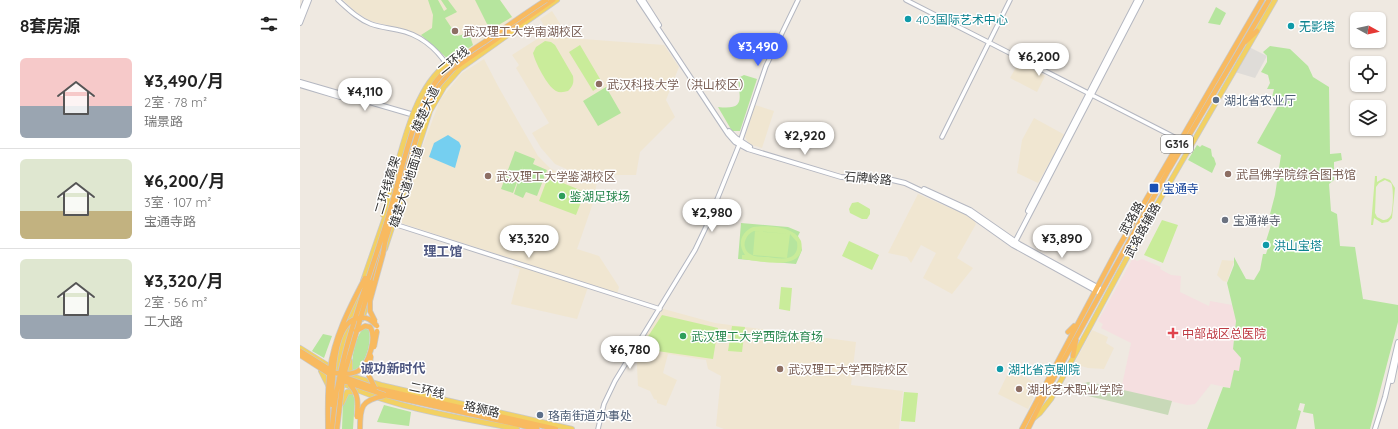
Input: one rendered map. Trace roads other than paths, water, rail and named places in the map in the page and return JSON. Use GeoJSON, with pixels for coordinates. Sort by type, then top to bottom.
{"type":"FeatureCollection","features":[{"type":"Feature","properties":{"kind":"highway","name":"二环线高架"},"geometry":{"type":"LineString","coordinates":[[335,428],[338,385],[343,358],[423,104],[438,79],[463,56],[546,0]]}},
{"type":"Feature","properties":{"kind":"highway","name":"二环线"},"geometry":{"type":"LineString","coordinates":[[335,428],[343,378],[357,330],[423,116],[437,87],[452,70],[554,0]]}},
{"type":"Feature","properties":{"kind":"highway","name":"武珞路"},"geometry":{"type":"LineString","coordinates":[[1022,429],[1096,288],[1262,0]]}},
{"type":"Feature","properties":{"kind":"highway","name":"武珞路"},"geometry":{"type":"LineString","coordinates":[[1028,429],[1076,336],[1238,49],[1271,2]]}},
{"type":"Feature","properties":{"kind":"highway"},"geometry":{"type":"LineString","coordinates":[[1238,49],[1256,31]]}},
{"type":"Feature","properties":{"kind":"highway"},"geometry":{"type":"LineString","coordinates":[[375,388],[367,371],[377,335],[377,326],[370,311],[370,301],[385,242]]}},
{"type":"Feature","properties":{"kind":"highway"},"geometry":{"type":"LineString","coordinates":[[335,428],[330,370],[336,340],[372,266]]}},
{"type":"Feature","properties":{"kind":"highway"},"geometry":{"type":"LineString","coordinates":[[335,428],[333,368],[341,337],[350,322],[358,318],[371,320],[377,326]]}},
{"type":"Feature","properties":{"kind":"highway"},"geometry":{"type":"LineString","coordinates":[[1068,332],[1079,320]]}},
{"type":"Feature","properties":{"kind":"highway"},"geometry":{"type":"LineString","coordinates":[[336,372],[355,373],[360,370],[366,362],[372,341],[372,330],[370,327],[365,326],[357,330]]}},
{"type":"Feature","properties":{"kind":"highway"},"geometry":{"type":"LineString","coordinates":[[1073,356],[1076,336]]}},
{"type":"Feature","properties":{"kind":"highway","name":"二环线"},"geometry":{"type":"LineString","coordinates":[[300,351],[336,372],[375,388],[425,402],[537,429]]}},
{"type":"Feature","properties":{"kind":"highway"},"geometry":{"type":"LineString","coordinates":[[300,356],[355,391],[358,398],[356,429]]}},
{"type":"Feature","properties":{"kind":"highway"},"geometry":{"type":"LineString","coordinates":[[346,384],[385,396],[425,402]]}},
{"type":"Feature","properties":{"kind":"highway"},"geometry":{"type":"LineString","coordinates":[[360,429],[361,411],[364,404],[370,399],[385,396]]}},
{"type":"Feature","properties":{"kind":"highway","name":"二环线"},"geometry":{"type":"LineString","coordinates":[[425,402],[556,429]]}},
{"type":"Feature","properties":{"kind":"main road"},"geometry":{"type":"LineString","coordinates":[[300,15],[306,0]]}},
{"type":"Feature","properties":{"kind":"main road"},"geometry":{"type":"LineString","coordinates":[[300,23],[309,0]]}},
{"type":"Feature","properties":{"kind":"main road","name":"雄楚大道"},"geometry":{"type":"LineString","coordinates":[[384,221],[419,118],[436,83],[450,69],[480,46],[546,0]]}},
{"type":"Feature","properties":{"kind":"main road","name":"雄楚大道地面道"},"geometry":{"type":"LineString","coordinates":[[335,428],[346,384],[346,375],[375,278],[427,120],[444,87],[460,70],[558,0]]}},
{"type":"Feature","properties":{"kind":"main road","name":"石牌岭路"},"geometry":{"type":"LineString","coordinates":[[639,0],[728,134],[740,143],[755,149],[842,175],[884,176],[903,180],[970,210],[1013,242],[1101,291]]}},
{"type":"Feature","properties":{"kind":"main road","name":"石牌岭路"},"geometry":{"type":"LineString","coordinates":[[643,0],[727,128],[740,143]]}},
{"type":"Feature","properties":{"kind":"main road"},"geometry":{"type":"LineString","coordinates":[[1013,242],[1137,0]]}},
{"type":"Feature","properties":{"kind":"main road"},"geometry":{"type":"LineString","coordinates":[[1090,94],[1141,0]]}},
{"type":"Feature","properties":{"kind":"main road"},"geometry":{"type":"LineString","coordinates":[[1262,0],[1271,2]]}},
{"type":"Feature","properties":{"kind":"main road","name":"武珞路辅路"},"geometry":{"type":"LineString","coordinates":[[1034,418],[1047,405],[1144,227],[1271,2]]}},
{"type":"Feature","properties":{"kind":"main road"},"geometry":{"type":"LineString","coordinates":[[381,229],[387,199],[414,111],[424,90],[443,67],[459,56],[463,56]]}},
{"type":"Feature","properties":{"kind":"main road"},"geometry":{"type":"LineString","coordinates":[[300,82],[419,118]]}},
{"type":"Feature","properties":{"kind":"main road"},"geometry":{"type":"LineString","coordinates":[[300,85],[427,120]]}},
{"type":"Feature","properties":{"kind":"main road","name":"雄楚大道地面道"},"geometry":{"type":"LineString","coordinates":[[334,379],[341,350],[384,221]]}},
{"type":"Feature","properties":{"kind":"main road"},"geometry":{"type":"LineString","coordinates":[[1376,429],[1398,345]]}},
{"type":"Feature","properties":{"kind":"main road","name":"珞狮路"},"geometry":{"type":"LineString","coordinates":[[300,348],[336,372],[356,378],[572,429]]}},
{"type":"Feature","properties":{"kind":"main road"},"geometry":{"type":"LineString","coordinates":[[319,361],[334,358],[341,350]]}},
{"type":"Feature","properties":{"kind":"main road"},"geometry":{"type":"LineString","coordinates":[[1376,429],[1386,403],[1398,352]]}},
{"type":"Feature","properties":{"kind":"main road","name":"珞狮路"},"geometry":{"type":"LineString","coordinates":[[300,356],[334,379],[371,395],[424,409],[517,429]]}},
{"type":"Feature","properties":{"kind":"main road"},"geometry":{"type":"LineString","coordinates":[[350,361],[351,372],[356,378]]}},
{"type":"Feature","properties":{"kind":"main road"},"geometry":{"type":"LineString","coordinates":[[321,371],[327,381],[331,394],[335,428]]}},
{"type":"Feature","properties":{"kind":"main road"},"geometry":{"type":"LineString","coordinates":[[331,394],[334,379]]}},
{"type":"Feature","properties":{"kind":"main road"},"geometry":{"type":"LineString","coordinates":[[341,405],[347,392],[371,395]]}},
{"type":"Feature","properties":{"kind":"street"},"geometry":{"type":"LineString","coordinates":[[338,0],[351,12],[367,22],[409,33],[424,40],[435,50],[450,69]]}},
{"type":"Feature","properties":{"kind":"street"},"geometry":{"type":"LineString","coordinates":[[598,429],[604,404],[615,381],[660,309],[706,227],[740,143],[766,66],[798,0]]}},
{"type":"Feature","properties":{"kind":"street"},"geometry":{"type":"LineString","coordinates":[[906,0],[1180,140]]}},
{"type":"Feature","properties":{"kind":"street"},"geometry":{"type":"LineString","coordinates":[[942,137],[1010,0]]}},
{"type":"Feature","properties":{"kind":"street"},"geometry":{"type":"LineString","coordinates":[[394,224],[660,309]]}},
{"type":"Feature","properties":{"kind":"street"},"geometry":{"type":"LineString","coordinates":[[488,429],[490,423]]}},
{"type":"Feature","properties":{"kind":"water"},"geometry":{"type":"Polygon","coordinates":[[[448,135],[459,142],[461,146],[455,168],[429,157],[434,143],[448,135]]]}},
{"type":"Feature","properties":{"kind":"place","name":"403国际艺术中心"},"geometry":{"type":"Point","coordinates":[908,19]}},
{"type":"Feature","properties":{"kind":"place","name":"无影塔"},"geometry":{"type":"Point","coordinates":[1291,26]}},
{"type":"Feature","properties":{"kind":"place","name":"武汉理工大学南湖校区"},"geometry":{"type":"Point","coordinates":[455,31]}},
{"type":"Feature","properties":{"kind":"place","name":"武汉科技大学（洪山校区）"},"geometry":{"type":"Point","coordinates":[599,84]}},
{"type":"Feature","properties":{"kind":"place","name":"湖北省农业厅"},"geometry":{"type":"Point","coordinates":[1216,100]}},
{"type":"Feature","properties":{"kind":"place","name":"武昌佛学院综合图书馆"},"geometry":{"type":"Point","coordinates":[1228,174]}},
{"type":"Feature","properties":{"kind":"place","name":"武汉理工大学鉴湖校区"},"geometry":{"type":"Point","coordinates":[488,176]}},
{"type":"Feature","properties":{"kind":"place","name":"宝通寺"},"geometry":{"type":"Point","coordinates":[1154,188]}},
{"type":"Feature","properties":{"kind":"place","name":"鉴湖足球场"},"geometry":{"type":"Point","coordinates":[562,196]}},
{"type":"Feature","properties":{"kind":"place","name":"宝通禅寺"},"geometry":{"type":"Point","coordinates":[1225,220]}},
{"type":"Feature","properties":{"kind":"place","name":"洪山宝塔"},"geometry":{"type":"Point","coordinates":[1266,245]}},
{"type":"Feature","properties":{"kind":"place","name":"中部战区总医院"},"geometry":{"type":"Point","coordinates":[1173,333]}},
{"type":"Feature","properties":{"kind":"place","name":"武汉理工大学西院体育场"},"geometry":{"type":"Point","coordinates":[683,336]}},
{"type":"Feature","properties":{"kind":"place","name":"武汉理工大学西院校区"},"geometry":{"type":"Point","coordinates":[780,369]}},
{"type":"Feature","properties":{"kind":"place","name":"湖北省京剧院"},"geometry":{"type":"Point","coordinates":[1000,369]}},
{"type":"Feature","properties":{"kind":"place","name":"湖北艺术职业学院"},"geometry":{"type":"Point","coordinates":[1019,389]}},
{"type":"Feature","properties":{"kind":"place","name":"珞南街道办事处"},"geometry":{"type":"Point","coordinates":[540,415]}},
{"type":"Feature","properties":{"kind":"district","name":"理工馆"},"geometry":{"type":"Point","coordinates":[443,251]}},
{"type":"Feature","properties":{"kind":"district","name":"诚功新时代"},"geometry":{"type":"Point","coordinates":[393,368]}}]}
